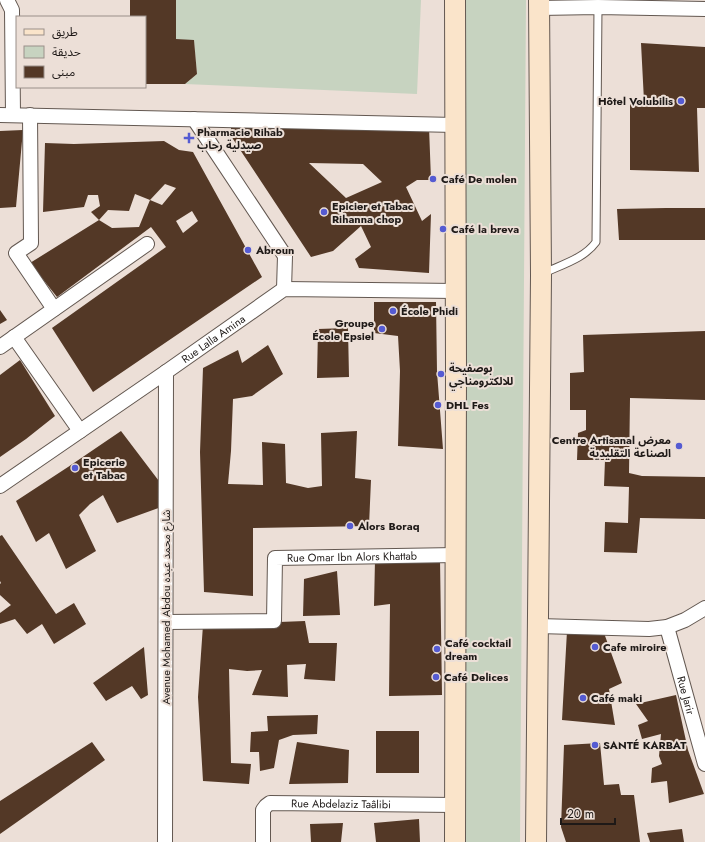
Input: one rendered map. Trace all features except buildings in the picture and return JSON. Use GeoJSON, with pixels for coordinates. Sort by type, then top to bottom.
{"type":"FeatureCollection","features":[{"type":"Feature","properties":{"kind":"main road"},"geometry":{"type":"LineString","coordinates":[[455,0],[455,842]]}},
{"type":"Feature","properties":{"kind":"main road"},"geometry":{"type":"LineString","coordinates":[[536,842],[540,274],[539,4]]}},
{"type":"Feature","properties":{"kind":"street"},"geometry":{"type":"LineString","coordinates":[[7,0],[12,10],[6,115],[455,125]]}},
{"type":"Feature","properties":{"kind":"street"},"geometry":{"type":"LineString","coordinates":[[539,4],[598,7],[705,9]]}},
{"type":"Feature","properties":{"kind":"street"},"geometry":{"type":"LineString","coordinates":[[30,115],[31,243],[16,253],[54,309]]}},
{"type":"Feature","properties":{"kind":"street"},"geometry":{"type":"LineString","coordinates":[[194,119],[285,256],[284,289],[456,291]]}},
{"type":"Feature","properties":{"kind":"street"},"geometry":{"type":"LineString","coordinates":[[0,347],[147,244]]}},
{"type":"Feature","properties":{"kind":"street","name":"Rue Lalla Amina"},"geometry":{"type":"LineString","coordinates":[[0,486],[284,289]]}},
{"type":"Feature","properties":{"kind":"street"},"geometry":{"type":"LineString","coordinates":[[14,337],[80,431]]}},
{"type":"Feature","properties":{"kind":"street","name":"Avenue Mohamed Abdou شارع محمد عبده"},"geometry":{"type":"LineString","coordinates":[[165,842],[166,372]]}},
{"type":"Feature","properties":{"kind":"street","name":"Rue Omar Ibn Alors Khattab"},"geometry":{"type":"LineString","coordinates":[[166,622],[274,621],[275,558],[456,555]]}},
{"type":"Feature","properties":{"kind":"street"},"geometry":{"type":"LineString","coordinates":[[538,626],[667,627],[685,620],[705,608]]}},
{"type":"Feature","properties":{"kind":"street","name":"Rue Jarir"},"geometry":{"type":"LineString","coordinates":[[667,627],[705,764]]}},
{"type":"Feature","properties":{"kind":"street","name":"Rue Abdelaziz Taâlibi"},"geometry":{"type":"LineString","coordinates":[[263,842],[263,810],[270,803],[454,805]]}},
{"type":"Feature","properties":{"kind":"lane"},"geometry":{"type":"LineString","coordinates":[[540,274],[584,254],[591,249],[596,242],[598,7]]}},
{"type":"Feature","properties":{"kind":"green space"},"geometry":{"type":"Polygon","coordinates":[[[176,0],[421,0],[417,94],[185,84],[197,74],[194,41],[176,39],[176,0]]]}},
{"type":"Feature","properties":{"kind":"green space"},"geometry":{"type":"Polygon","coordinates":[[[464,0],[526,0],[520,842],[466,842],[464,0]]]}},
{"type":"Feature","properties":{"kind":"place","name":"Hôtel Volubilis"},"geometry":{"type":"Point","coordinates":[681,101]}},
{"type":"Feature","properties":{"kind":"place","name":"Pharmacie Rihab صيدلية رحاب"},"geometry":{"type":"Point","coordinates":[189,138]}},
{"type":"Feature","properties":{"kind":"place","name":"Café De molen"},"geometry":{"type":"Point","coordinates":[433,179]}},
{"type":"Feature","properties":{"kind":"place","name":"Epicier et Tabac Rihanna chop"},"geometry":{"type":"Point","coordinates":[324,212]}},
{"type":"Feature","properties":{"kind":"place","name":"Café la breva"},"geometry":{"type":"Point","coordinates":[443,229]}},
{"type":"Feature","properties":{"kind":"place","name":"Abroun"},"geometry":{"type":"Point","coordinates":[248,250]}},
{"type":"Feature","properties":{"kind":"place","name":"École Phidi"},"geometry":{"type":"Point","coordinates":[393,311]}},
{"type":"Feature","properties":{"kind":"place","name":"Groupe École Epsiel"},"geometry":{"type":"Point","coordinates":[382,329]}},
{"type":"Feature","properties":{"kind":"place","name":"بوصفيحة للالكترومناجي"},"geometry":{"type":"Point","coordinates":[441,374]}},
{"type":"Feature","properties":{"kind":"place","name":"DHL Fes"},"geometry":{"type":"Point","coordinates":[438,405]}},
{"type":"Feature","properties":{"kind":"place","name":"Centre Artisanal معرض الصناعة التقليدية"},"geometry":{"type":"Point","coordinates":[679,446]}},
{"type":"Feature","properties":{"kind":"place","name":"Epicerie et Tabac"},"geometry":{"type":"Point","coordinates":[75,468]}},
{"type":"Feature","properties":{"kind":"place","name":"Alors Boraq"},"geometry":{"type":"Point","coordinates":[350,526]}},
{"type":"Feature","properties":{"kind":"place","name":"Cafe miroire"},"geometry":{"type":"Point","coordinates":[595,647]}},
{"type":"Feature","properties":{"kind":"place","name":"Café cocktail dream"},"geometry":{"type":"Point","coordinates":[437,649]}},
{"type":"Feature","properties":{"kind":"place","name":"Café Delices"},"geometry":{"type":"Point","coordinates":[436,677]}},
{"type":"Feature","properties":{"kind":"place","name":"Café maki"},"geometry":{"type":"Point","coordinates":[583,698]}},
{"type":"Feature","properties":{"kind":"place","name":"SANTÉ KARBAT"},"geometry":{"type":"Point","coordinates":[595,745]}}]}
